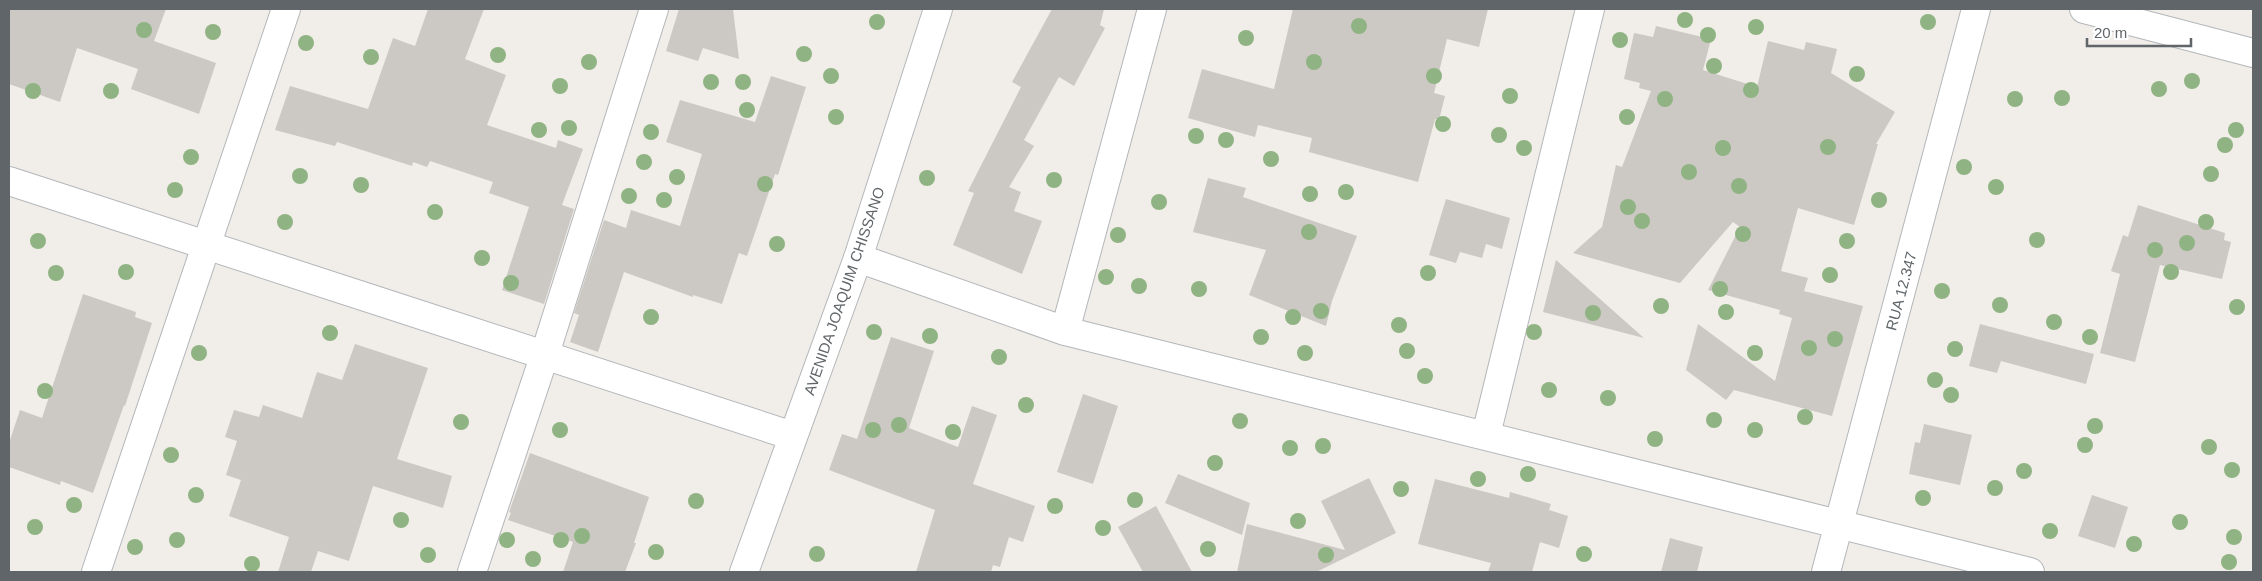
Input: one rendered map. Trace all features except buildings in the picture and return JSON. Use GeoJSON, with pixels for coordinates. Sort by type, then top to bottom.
{"type":"FeatureCollection","features":[{"type":"Feature","properties":{"kind":"street"},"geometry":{"type":"LineString","coordinates":[[96,572],[286,9]]}},
{"type":"Feature","properties":{"kind":"street"},"geometry":{"type":"LineString","coordinates":[[472,572],[544,357],[654,9]]}},
{"type":"Feature","properties":{"kind":"street","name":"AVENIDA JOAQUIM CHISSANO"},"geometry":{"type":"LineString","coordinates":[[744,572],[858,258],[938,9]]}},
{"type":"Feature","properties":{"kind":"street"},"geometry":{"type":"LineString","coordinates":[[1065,331],[1152,9]]}},
{"type":"Feature","properties":{"kind":"street"},"geometry":{"type":"LineString","coordinates":[[1486,435],[1590,9]]}},
{"type":"Feature","properties":{"kind":"street","name":"RUA 12.347"},"geometry":{"type":"LineString","coordinates":[[1826,572],[1976,9]]}},
{"type":"Feature","properties":{"kind":"street"},"geometry":{"type":"LineString","coordinates":[[2084,9],[2253,53]]}},
{"type":"Feature","properties":{"kind":"street"},"geometry":{"type":"LineString","coordinates":[[9,181],[206,244],[544,357],[793,436]]}},
{"type":"Feature","properties":{"kind":"street"},"geometry":{"type":"LineString","coordinates":[[858,258],[1065,331],[1486,435],[1839,526],[2030,572]]}}]}
